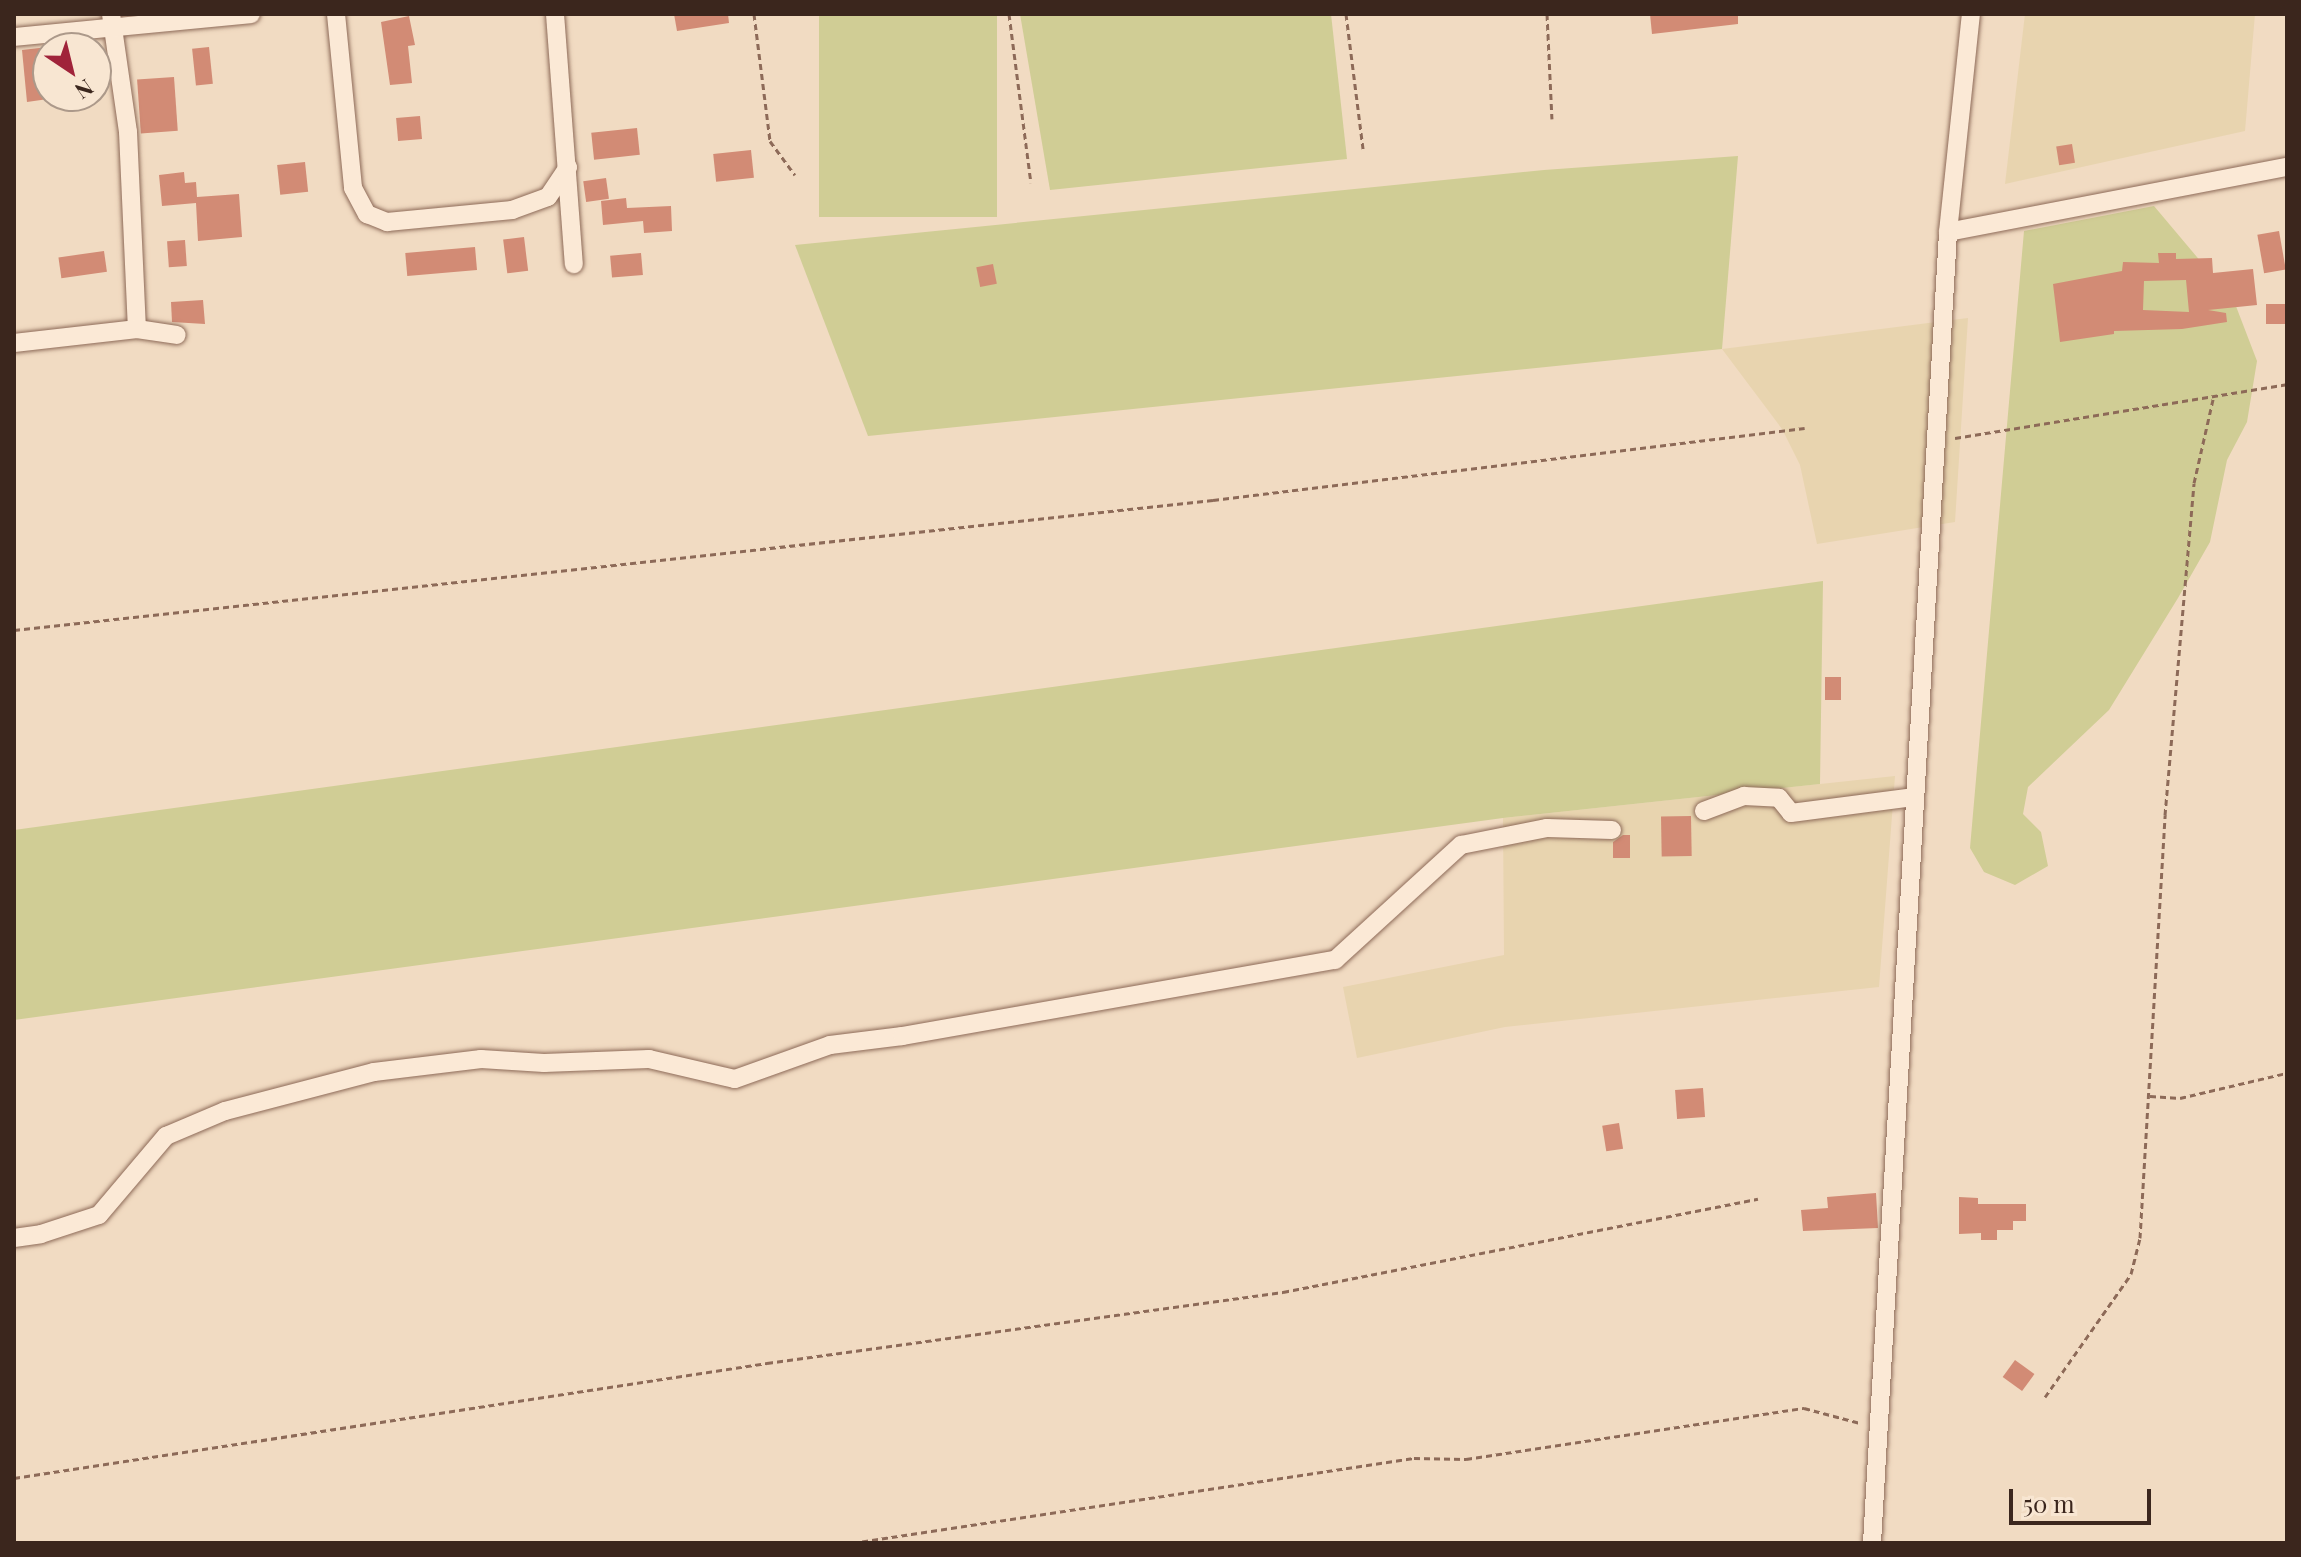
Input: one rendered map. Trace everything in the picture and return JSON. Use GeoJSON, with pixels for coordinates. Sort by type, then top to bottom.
{"type":"FeatureCollection","features":[{"type":"Feature","properties":{"kind":"street"},"geometry":{"type":"LineString","coordinates":[[14,37],[111,21],[251,14]]}},
{"type":"Feature","properties":{"kind":"street"},"geometry":{"type":"LineString","coordinates":[[336,14],[353,188],[367,214],[387,222],[512,210],[548,197],[568,167]]}},
{"type":"Feature","properties":{"kind":"street"},"geometry":{"type":"LineString","coordinates":[[555,14],[574,264]]}},
{"type":"Feature","properties":{"kind":"street"},"geometry":{"type":"LineString","coordinates":[[1872,1543],[1948,232],[1971,14]]}},
{"type":"Feature","properties":{"kind":"street"},"geometry":{"type":"LineString","coordinates":[[111,21],[128,132],[137,329]]}},
{"type":"Feature","properties":{"kind":"street"},"geometry":{"type":"LineString","coordinates":[[1948,232],[2287,167]]}},
{"type":"Feature","properties":{"kind":"street"},"geometry":{"type":"LineString","coordinates":[[14,343],[137,329],[177,335]]}},
{"type":"Feature","properties":{"kind":"street"},"geometry":{"type":"LineString","coordinates":[[1704,811],[1744,796],[1779,798],[1791,813],[1915,797]]}},
{"type":"Feature","properties":{"kind":"street"},"geometry":{"type":"LineString","coordinates":[[14,1238],[41,1234],[99,1215],[166,1136],[225,1111],[374,1072],[481,1059],[544,1063],[649,1059],[735,1079],[830,1045],[902,1036],[1335,960],[1424,883],[1461,845],[1547,828],[1612,830]]}},
{"type":"Feature","properties":{"kind":"path"},"geometry":{"type":"LineString","coordinates":[[754,14],[770,141],[795,175]]}},
{"type":"Feature","properties":{"kind":"path"},"geometry":{"type":"LineString","coordinates":[[1009,14],[1031,183]]}},
{"type":"Feature","properties":{"kind":"path"},"geometry":{"type":"LineString","coordinates":[[1346,14],[1363,149]]}},
{"type":"Feature","properties":{"kind":"path"},"geometry":{"type":"LineString","coordinates":[[1547,14],[1552,119]]}},
{"type":"Feature","properties":{"kind":"path"},"geometry":{"type":"LineString","coordinates":[[1937,441],[2287,384]]}},
{"type":"Feature","properties":{"kind":"path"},"geometry":{"type":"LineString","coordinates":[[2045,1397],[2131,1274],[2140,1238],[2165,815],[2194,483],[2214,395]]}},
{"type":"Feature","properties":{"kind":"path"},"geometry":{"type":"LineString","coordinates":[[14,630],[1182,504],[1805,428]]}},
{"type":"Feature","properties":{"kind":"path"},"geometry":{"type":"LineString","coordinates":[[2150,1096],[2180,1098],[2287,1073]]}},
{"type":"Feature","properties":{"kind":"path"},"geometry":{"type":"LineString","coordinates":[[14,1478],[767,1363],[1283,1292],[1758,1199]]}},
{"type":"Feature","properties":{"kind":"path"},"geometry":{"type":"LineString","coordinates":[[852,1543],[1414,1458],[1466,1459],[1804,1408],[1843,1416],[1877,1429]]}},
{"type":"Feature","properties":{"kind":"shaded area"},"geometry":{"type":"Polygon","coordinates":[[[819,14],[997,14],[997,217],[819,217],[819,14]]]}},
{"type":"Feature","properties":{"kind":"shaded area"},"geometry":{"type":"Polygon","coordinates":[[[1020,14],[1331,14],[1347,159],[1050,190],[1020,14]]]}},
{"type":"Feature","properties":{"kind":"shaded area"},"geometry":{"type":"Polygon","coordinates":[[[2025,14],[2255,14],[2245,131],[2005,184],[2025,14]]]}},
{"type":"Feature","properties":{"kind":"shaded area"},"geometry":{"type":"Polygon","coordinates":[[[1738,156],[1722,349],[868,436],[795,245],[1544,170],[1738,156]]]}},
{"type":"Feature","properties":{"kind":"shaded area"},"geometry":{"type":"Polygon","coordinates":[[[2154,206],[2234,301],[2257,361],[2247,422],[2227,460],[2210,542],[2178,598],[2109,710],[2028,787],[2023,814],[2041,832],[2048,866],[2015,885],[1984,872],[1970,848],[2024,231],[2154,206]]]}},
{"type":"Feature","properties":{"kind":"shaded area"},"geometry":{"type":"Polygon","coordinates":[[[1968,318],[1955,522],[1817,544],[1800,465],[1782,429],[1722,349],[1968,318]]]}},
{"type":"Feature","properties":{"kind":"shaded area"},"geometry":{"type":"Polygon","coordinates":[[[1823,581],[1820,784],[1503,818],[14,1020],[14,830],[1823,581]]]}},
{"type":"Feature","properties":{"kind":"shaded area"},"geometry":{"type":"Polygon","coordinates":[[[1895,776],[1879,987],[1505,1027],[1357,1058],[1343,987],[1504,955],[1503,818],[1895,776]]]}},
{"type":"Feature","properties":{"kind":"building"},"geometry":{"type":"Polygon","coordinates":[[[674,14],[728,14],[729,23],[677,31],[674,14]]]}},
{"type":"Feature","properties":{"kind":"building"},"geometry":{"type":"Polygon","coordinates":[[[1650,14],[1738,14],[1738,24],[1652,34],[1650,14]]]}},
{"type":"Feature","properties":{"kind":"building"},"geometry":{"type":"Polygon","coordinates":[[[409,16],[415,45],[408,46],[412,83],[390,85],[381,22],[409,16]]]}},
{"type":"Feature","properties":{"kind":"building"},"geometry":{"type":"Polygon","coordinates":[[[209,47],[213,84],[196,86],[192,49],[209,47]]]}},
{"type":"Feature","properties":{"kind":"building"},"geometry":{"type":"Polygon","coordinates":[[[32,49],[32,101],[27,102],[22,50],[32,49]]]}},
{"type":"Feature","properties":{"kind":"building"},"geometry":{"type":"Polygon","coordinates":[[[174,77],[178,131],[141,133],[137,80],[174,77]]]}},
{"type":"Feature","properties":{"kind":"building"},"geometry":{"type":"Polygon","coordinates":[[[420,116],[422,139],[398,141],[396,118],[420,116]]]}},
{"type":"Feature","properties":{"kind":"building"},"geometry":{"type":"Polygon","coordinates":[[[637,128],[640,155],[594,160],[591,133],[637,128]]]}},
{"type":"Feature","properties":{"kind":"building"},"geometry":{"type":"Polygon","coordinates":[[[2072,144],[2075,163],[2059,165],[2056,147],[2072,144]]]}},
{"type":"Feature","properties":{"kind":"building"},"geometry":{"type":"Polygon","coordinates":[[[751,150],[754,178],[716,182],[713,154],[751,150]]]}},
{"type":"Feature","properties":{"kind":"building"},"geometry":{"type":"Polygon","coordinates":[[[305,162],[308,192],[280,195],[277,165],[305,162]]]}},
{"type":"Feature","properties":{"kind":"building"},"geometry":{"type":"Polygon","coordinates":[[[184,172],[185,183],[196,182],[197,197],[239,194],[242,237],[198,241],[196,203],[162,206],[159,175],[184,172]]]}},
{"type":"Feature","properties":{"kind":"building"},"geometry":{"type":"Polygon","coordinates":[[[606,178],[609,199],[586,202],[583,181],[606,178]]]}},
{"type":"Feature","properties":{"kind":"building"},"geometry":{"type":"Polygon","coordinates":[[[626,198],[627,208],[671,206],[672,231],[644,233],[643,221],[603,225],[601,201],[626,198]]]}},
{"type":"Feature","properties":{"kind":"building"},"geometry":{"type":"Polygon","coordinates":[[[2279,231],[2286,269],[2264,273],[2257,235],[2279,231]]]}},
{"type":"Feature","properties":{"kind":"building"},"geometry":{"type":"Polygon","coordinates":[[[524,237],[528,271],[507,273],[503,240],[524,237]]]}},
{"type":"Feature","properties":{"kind":"building"},"geometry":{"type":"Polygon","coordinates":[[[185,240],[187,266],[169,267],[167,241],[185,240]]]}},
{"type":"Feature","properties":{"kind":"building"},"geometry":{"type":"Polygon","coordinates":[[[475,247],[477,270],[407,276],[405,253],[475,247]]]}},
{"type":"Feature","properties":{"kind":"building"},"geometry":{"type":"Polygon","coordinates":[[[104,251],[107,272],[61,278],[58,257],[104,251]]]}},
{"type":"Feature","properties":{"kind":"building"},"geometry":{"type":"Polygon","coordinates":[[[641,253],[643,275],[612,278],[610,256],[641,253]]]}},
{"type":"Feature","properties":{"kind":"building"},"geometry":{"type":"Polygon","coordinates":[[[2158,253],[2176,253],[2176,259],[2212,258],[2213,273],[2253,269],[2257,305],[2208,310],[2226,313],[2227,322],[2182,329],[2114,331],[2114,334],[2060,342],[2053,284],[2122,271],[2123,262],[2159,263],[2158,253]],[[2186,280],[2144,281],[2143,310],[2189,312],[2186,280]]]}},
{"type":"Feature","properties":{"kind":"building"},"geometry":{"type":"Polygon","coordinates":[[[993,264],[997,284],[980,287],[976,267],[993,264]]]}},
{"type":"Feature","properties":{"kind":"building"},"geometry":{"type":"Polygon","coordinates":[[[203,300],[205,324],[172,322],[171,302],[203,300]]]}},
{"type":"Feature","properties":{"kind":"building"},"geometry":{"type":"Polygon","coordinates":[[[2266,304],[2287,304],[2287,324],[2266,324],[2266,304]]]}},
{"type":"Feature","properties":{"kind":"building"},"geometry":{"type":"Polygon","coordinates":[[[1825,677],[1841,677],[1841,700],[1825,700],[1825,677]]]}},
{"type":"Feature","properties":{"kind":"building"},"geometry":{"type":"Polygon","coordinates":[[[1691,816],[1692,856],[1662,857],[1661,817],[1691,816]]]}},
{"type":"Feature","properties":{"kind":"building"},"geometry":{"type":"Polygon","coordinates":[[[1623,835],[1630,835],[1630,858],[1613,858],[1613,842],[1623,835]]]}},
{"type":"Feature","properties":{"kind":"building"},"geometry":{"type":"Polygon","coordinates":[[[1703,1088],[1705,1117],[1677,1119],[1675,1090],[1703,1088]]]}},
{"type":"Feature","properties":{"kind":"building"},"geometry":{"type":"Polygon","coordinates":[[[1619,1123],[1623,1149],[1606,1151],[1602,1126],[1619,1123]]]}},
{"type":"Feature","properties":{"kind":"building"},"geometry":{"type":"Polygon","coordinates":[[[1876,1193],[1878,1228],[1803,1231],[1801,1210],[1828,1208],[1827,1197],[1876,1193]]]}},
{"type":"Feature","properties":{"kind":"building"},"geometry":{"type":"Polygon","coordinates":[[[1959,1197],[1978,1198],[1978,1204],[2026,1204],[2026,1221],[2013,1221],[2013,1230],[1997,1230],[1997,1240],[1981,1240],[1981,1233],[1959,1234],[1959,1197]]]}},
{"type":"Feature","properties":{"kind":"building"},"geometry":{"type":"Polygon","coordinates":[[[2015,1360],[2034,1374],[2022,1391],[2003,1377],[2015,1360]]]}}]}
